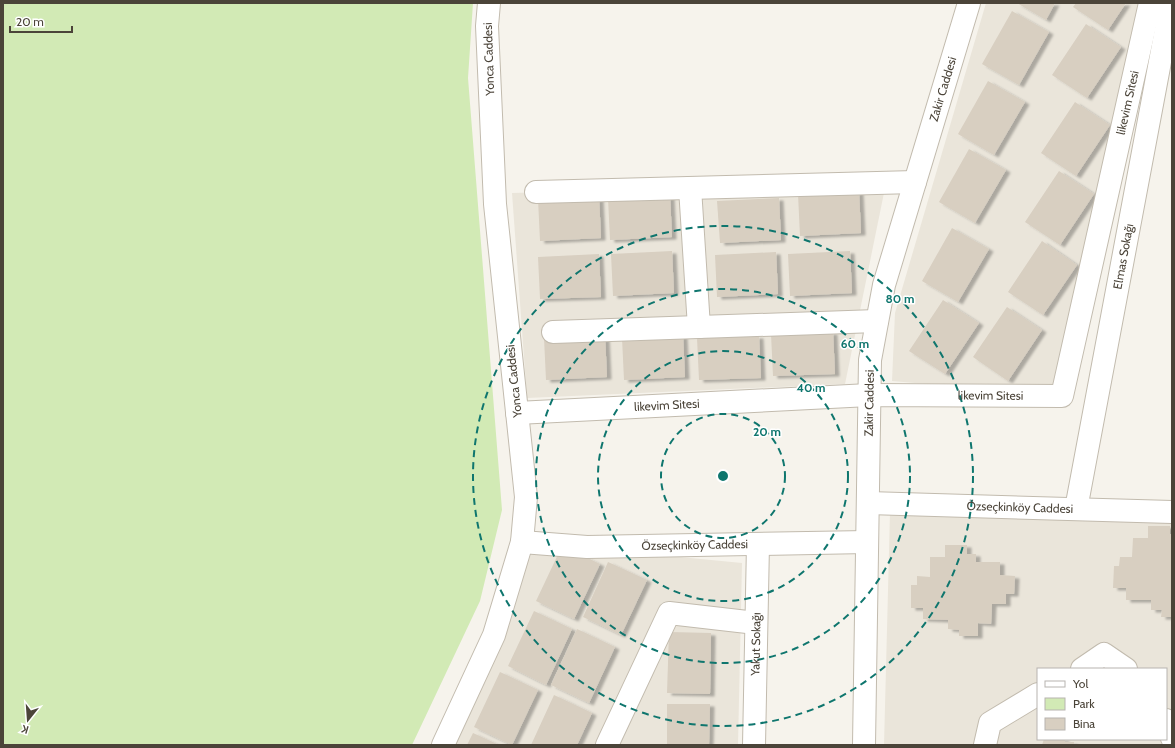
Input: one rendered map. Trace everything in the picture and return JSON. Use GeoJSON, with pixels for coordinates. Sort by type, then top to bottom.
{"type":"FeatureCollection","features":[{"type":"Feature","properties":{"kind":"street","name":"Yonca Caddesi"},"geometry":{"type":"LineString","coordinates":[[443,745],[494,635],[522,542],[526,497],[495,204],[487,26],[489,3]]}},
{"type":"Feature","properties":{"kind":"street","name":"Zakir Caddesi"},"geometry":{"type":"LineString","coordinates":[[864,745],[870,360],[884,285],[970,3]]}},
{"type":"Feature","properties":{"kind":"street","name":"likevim Sitesi"},"geometry":{"type":"LineString","coordinates":[[517,413],[870,395],[1062,396],[1150,3]]}},
{"type":"Feature","properties":{"kind":"street","name":"Elmas Sokağı"},"geometry":{"type":"LineString","coordinates":[[1076,509],[1171,3]]}},
{"type":"Feature","properties":{"kind":"street"},"geometry":{"type":"LineString","coordinates":[[536,192],[915,182]]}},
{"type":"Feature","properties":{"kind":"street"},"geometry":{"type":"LineString","coordinates":[[690,188],[699,328]]}},
{"type":"Feature","properties":{"kind":"street"},"geometry":{"type":"LineString","coordinates":[[553,332],[877,322]]}},
{"type":"Feature","properties":{"kind":"street","name":"Özseçkinköy Caddesi"},"geometry":{"type":"LineString","coordinates":[[868,503],[1172,512]]}},
{"type":"Feature","properties":{"kind":"street","name":"Özseçkinköy Caddesi"},"geometry":{"type":"LineString","coordinates":[[522,542],[587,547],[867,542]]}},
{"type":"Feature","properties":{"kind":"street","name":"Yakut Sokağı"},"geometry":{"type":"LineString","coordinates":[[754,745],[758,544]]}},
{"type":"Feature","properties":{"kind":"street"},"geometry":{"type":"LineString","coordinates":[[607,745],[669,613],[756,623]]}},
{"type":"Feature","properties":{"kind":"street"},"geometry":{"type":"LineString","coordinates":[[1083,668],[1104,654],[1125,668]]}},
{"type":"Feature","properties":{"kind":"street"},"geometry":{"type":"LineString","coordinates":[[985,745],[990,723],[1037,695]]}},
{"type":"Feature","properties":{"kind":"street"},"geometry":{"type":"LineString","coordinates":[[1167,723],[1172,738]]}},
{"type":"Feature","properties":{"kind":"shaded area"},"geometry":{"type":"Polygon","coordinates":[[[986,3],[1142,3],[1062,396],[892,381],[895,313],[986,3]]]}},
{"type":"Feature","properties":{"kind":"shaded area"},"geometry":{"type":"Polygon","coordinates":[[[886,183],[845,384],[527,398],[512,193],[886,183]]]}},
{"type":"Feature","properties":{"kind":"shaded area"},"geometry":{"type":"Polygon","coordinates":[[[890,513],[1172,522],[1172,745],[884,745],[890,513]]]}},
{"type":"Feature","properties":{"kind":"shaded area"},"geometry":{"type":"Polygon","coordinates":[[[536,543],[742,563],[738,745],[450,745],[536,543]]]}},
{"type":"Feature","properties":{"kind":"green space"},"geometry":{"type":"Polygon","coordinates":[[[3,3],[473,3],[468,78],[502,510],[480,601],[412,745],[3,745],[3,3]]]}},
{"type":"Feature","properties":{"kind":"building"},"geometry":{"type":"Polygon","coordinates":[[[1017,3],[1055,3],[1046,20],[1017,3]]]}},
{"type":"Feature","properties":{"kind":"building"},"geometry":{"type":"Polygon","coordinates":[[[1076,3],[1126,3],[1108,30],[1073,7],[1076,3]]]}},
{"type":"Feature","properties":{"kind":"building"},"geometry":{"type":"Polygon","coordinates":[[[1012,11],[1049,32],[1019,85],[982,64],[1012,11]]]}},
{"type":"Feature","properties":{"kind":"building"},"geometry":{"type":"Polygon","coordinates":[[[1086,24],[1121,47],[1087,98],[1052,75],[1086,24]]]}},
{"type":"Feature","properties":{"kind":"building"},"geometry":{"type":"Polygon","coordinates":[[[988,81],[1025,102],[994,155],[958,134],[988,81]]]}},
{"type":"Feature","properties":{"kind":"building"},"geometry":{"type":"Polygon","coordinates":[[[1075,102],[1110,125],[1076,176],[1041,153],[1075,102]]]}},
{"type":"Feature","properties":{"kind":"building"},"geometry":{"type":"Polygon","coordinates":[[[969,149],[1006,170],[975,223],[939,202],[969,149]]]}},
{"type":"Feature","properties":{"kind":"building"},"geometry":{"type":"Polygon","coordinates":[[[1059,171],[1094,194],[1060,245],[1025,222],[1059,171]]]}},
{"type":"Feature","properties":{"kind":"building"},"geometry":{"type":"Polygon","coordinates":[[[859,191],[861,233],[800,236],[798,194],[859,191]]]}},
{"type":"Feature","properties":{"kind":"building"},"geometry":{"type":"Polygon","coordinates":[[[670,195],[672,237],[610,240],[608,198],[670,195]]]}},
{"type":"Feature","properties":{"kind":"building"},"geometry":{"type":"Polygon","coordinates":[[[599,196],[601,238],[540,241],[538,199],[599,196]]]}},
{"type":"Feature","properties":{"kind":"building"},"geometry":{"type":"Polygon","coordinates":[[[779,198],[781,240],[720,243],[717,201],[779,198]]]}},
{"type":"Feature","properties":{"kind":"building"},"geometry":{"type":"Polygon","coordinates":[[[952,228],[989,249],[958,302],[922,281],[952,228]]]}},
{"type":"Feature","properties":{"kind":"building"},"geometry":{"type":"Polygon","coordinates":[[[1042,241],[1077,265],[1043,315],[1008,292],[1042,241]]]}},
{"type":"Feature","properties":{"kind":"building"},"geometry":{"type":"Polygon","coordinates":[[[672,251],[674,293],[613,296],[611,254],[672,251]]]}},
{"type":"Feature","properties":{"kind":"building"},"geometry":{"type":"Polygon","coordinates":[[[850,251],[852,293],[790,296],[788,254],[850,251]]]}},
{"type":"Feature","properties":{"kind":"building"},"geometry":{"type":"Polygon","coordinates":[[[776,252],[778,294],[717,297],[715,255],[776,252]]]}},
{"type":"Feature","properties":{"kind":"building"},"geometry":{"type":"Polygon","coordinates":[[[599,254],[601,297],[540,299],[538,257],[599,254]]]}},
{"type":"Feature","properties":{"kind":"building"},"geometry":{"type":"Polygon","coordinates":[[[943,300],[979,323],[945,374],[909,351],[943,300]]]}},
{"type":"Feature","properties":{"kind":"building"},"geometry":{"type":"Polygon","coordinates":[[[1007,307],[1042,330],[1008,381],[973,357],[1007,307]]]}},
{"type":"Feature","properties":{"kind":"building"},"geometry":{"type":"Polygon","coordinates":[[[833,332],[835,374],[773,376],[771,334],[833,332]]]}},
{"type":"Feature","properties":{"kind":"building"},"geometry":{"type":"Polygon","coordinates":[[[605,335],[607,377],[546,380],[544,338],[605,335]]]}},
{"type":"Feature","properties":{"kind":"building"},"geometry":{"type":"Polygon","coordinates":[[[683,335],[685,377],[624,380],[622,338],[683,335]]]}},
{"type":"Feature","properties":{"kind":"building"},"geometry":{"type":"Polygon","coordinates":[[[759,336],[761,378],[699,380],[697,338],[759,336]]]}},
{"type":"Feature","properties":{"kind":"building"},"geometry":{"type":"Polygon","coordinates":[[[1148,526],[1170,526],[1170,534],[1172,534],[1172,617],[1161,617],[1162,610],[1151,610],[1151,600],[1126,600],[1126,588],[1113,588],[1114,566],[1119,566],[1120,557],[1132,557],[1133,538],[1148,538],[1148,526]]]}},
{"type":"Feature","properties":{"kind":"building"},"geometry":{"type":"Polygon","coordinates":[[[945,545],[967,545],[967,554],[976,554],[976,562],[1000,562],[1000,575],[1015,576],[1014,594],[1006,594],[1006,604],[992,604],[991,624],[978,623],[978,636],[959,636],[959,630],[948,629],[948,620],[923,619],[923,608],[911,608],[911,585],[917,585],[917,576],[930,577],[930,557],[945,557],[945,545]]]}},
{"type":"Feature","properties":{"kind":"building"},"geometry":{"type":"Polygon","coordinates":[[[562,546],[600,564],[574,619],[536,601],[562,546]]]}},
{"type":"Feature","properties":{"kind":"building"},"geometry":{"type":"Polygon","coordinates":[[[608,562],[647,580],[621,635],[583,617],[608,562]]]}},
{"type":"Feature","properties":{"kind":"building"},"geometry":{"type":"Polygon","coordinates":[[[534,611],[572,629],[546,685],[508,666],[534,611]]]}},
{"type":"Feature","properties":{"kind":"building"},"geometry":{"type":"Polygon","coordinates":[[[577,629],[615,647],[589,703],[551,685],[577,629]]]}},
{"type":"Feature","properties":{"kind":"building"},"geometry":{"type":"Polygon","coordinates":[[[669,632],[711,633],[710,694],[667,693],[669,632]]]}},
{"type":"Feature","properties":{"kind":"building"},"geometry":{"type":"Polygon","coordinates":[[[500,672],[538,690],[512,745],[474,727],[500,672]]]}},
{"type":"Feature","properties":{"kind":"building"},"geometry":{"type":"Polygon","coordinates":[[[554,695],[592,713],[577,745],[531,745],[554,695]]]}},
{"type":"Feature","properties":{"kind":"building"},"geometry":{"type":"Polygon","coordinates":[[[667,704],[710,704],[709,745],[667,745],[667,704]]]}},
{"type":"Feature","properties":{"kind":"building"},"geometry":{"type":"Polygon","coordinates":[[[473,733],[499,745],[467,745],[473,733]]]}},
{"type":"Feature","properties":{"kind":"building"},"geometry":{"type":"Polygon","coordinates":[[[1044,740],[1065,740],[1065,742],[1074,742],[1074,745],[1042,745],[1044,740]]]}}]}
